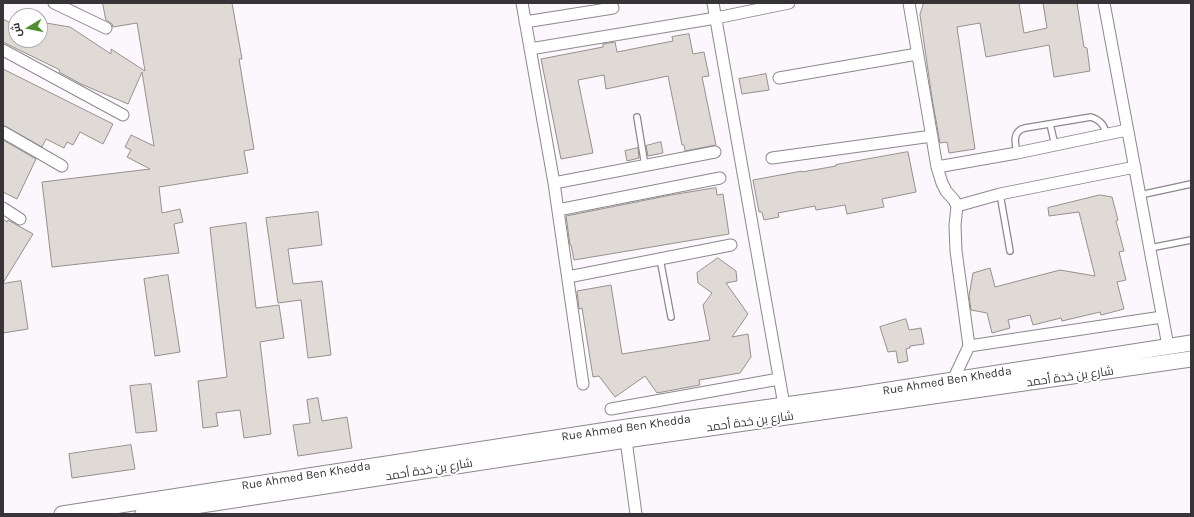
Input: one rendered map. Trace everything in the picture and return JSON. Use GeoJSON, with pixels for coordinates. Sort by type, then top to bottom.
{"type":"FeatureCollection","features":[{"type":"Feature","properties":{"kind":"main road","name":"Rue Ahmed Ben Khedda"},"geometry":{"type":"LineString","coordinates":[[62,514],[619,428],[953,380],[1191,343]]}},
{"type":"Feature","properties":{"kind":"main road","name":"شارع بن خدة أحمد"},"geometry":{"type":"LineString","coordinates":[[143,514],[626,440],[1191,359]]}},
{"type":"Feature","properties":{"kind":"street"},"geometry":{"type":"LineString","coordinates":[[54,3],[106,28]]}},
{"type":"Feature","properties":{"kind":"street"},"geometry":{"type":"LineString","coordinates":[[522,3],[554,183],[583,384]]}},
{"type":"Feature","properties":{"kind":"street"},"geometry":{"type":"LineString","coordinates":[[713,3],[784,405]]}},
{"type":"Feature","properties":{"kind":"street"},"geometry":{"type":"LineString","coordinates":[[530,49],[716,18],[789,3]]}},
{"type":"Feature","properties":{"kind":"street"},"geometry":{"type":"LineString","coordinates":[[909,3],[937,167],[946,191],[957,206],[955,225],[956,251],[969,346],[953,380]]}},
{"type":"Feature","properties":{"kind":"street"},"geometry":{"type":"LineString","coordinates":[[1104,3],[1168,346]]}},
{"type":"Feature","properties":{"kind":"street"},"geometry":{"type":"LineString","coordinates":[[525,22],[613,8]]}},
{"type":"Feature","properties":{"kind":"street"},"geometry":{"type":"LineString","coordinates":[[3,50],[123,116]]}},
{"type":"Feature","properties":{"kind":"street"},"geometry":{"type":"LineString","coordinates":[[779,78],[917,54]]}},
{"type":"Feature","properties":{"kind":"street"},"geometry":{"type":"LineString","coordinates":[[937,167],[1016,153],[1128,130]]}},
{"type":"Feature","properties":{"kind":"street"},"geometry":{"type":"LineString","coordinates":[[3,132],[62,166]]}},
{"type":"Feature","properties":{"kind":"street"},"geometry":{"type":"LineString","coordinates":[[772,158],[932,136]]}},
{"type":"Feature","properties":{"kind":"street"},"geometry":{"type":"LineString","coordinates":[[554,183],[716,152]]}},
{"type":"Feature","properties":{"kind":"street"},"geometry":{"type":"LineString","coordinates":[[957,206],[1000,194],[1135,167]]}},
{"type":"Feature","properties":{"kind":"street"},"geometry":{"type":"LineString","coordinates":[[558,210],[720,178]]}},
{"type":"Feature","properties":{"kind":"street"},"geometry":{"type":"LineString","coordinates":[[3,208],[20,219]]}},
{"type":"Feature","properties":{"kind":"street"},"geometry":{"type":"LineString","coordinates":[[568,277],[731,245]]}},
{"type":"Feature","properties":{"kind":"street"},"geometry":{"type":"LineString","coordinates":[[969,346],[1162,317]]}},
{"type":"Feature","properties":{"kind":"street"},"geometry":{"type":"LineString","coordinates":[[611,409],[779,379]]}},
{"type":"Feature","properties":{"kind":"street"},"geometry":{"type":"LineString","coordinates":[[626,440],[636,514]]}},
{"type":"Feature","properties":{"kind":"lane"},"geometry":{"type":"LineString","coordinates":[[637,117],[645,166]]}},
{"type":"Feature","properties":{"kind":"lane"},"geometry":{"type":"LineString","coordinates":[[1016,153],[1014,139],[1021,129],[1091,117],[1100,121],[1106,134]]}},
{"type":"Feature","properties":{"kind":"lane"},"geometry":{"type":"LineString","coordinates":[[1050,124],[1055,145]]}},
{"type":"Feature","properties":{"kind":"lane"},"geometry":{"type":"LineString","coordinates":[[1140,195],[1191,184]]}},
{"type":"Feature","properties":{"kind":"lane"},"geometry":{"type":"LineString","coordinates":[[1000,194],[1010,251]]}},
{"type":"Feature","properties":{"kind":"lane"},"geometry":{"type":"LineString","coordinates":[[1150,248],[1191,240]]}},
{"type":"Feature","properties":{"kind":"lane"},"geometry":{"type":"LineString","coordinates":[[660,259],[671,317]]}},
{"type":"Feature","properties":{"kind":"building"},"geometry":{"type":"Polygon","coordinates":[[[103,3],[232,3],[242,59],[239,59],[254,149],[244,151],[248,173],[159,187],[162,213],[180,209],[183,222],[174,224],[179,253],[52,267],[42,182],[150,169],[127,157],[131,150],[125,147],[131,135],[154,146],[142,72],[128,104],[81,84],[59,72],[60,70],[15,48],[48,48],[48,23],[70,27],[111,54],[111,49],[145,71],[137,23],[113,27],[112,24],[106,20],[103,3]]]}},
{"type":"Feature","properties":{"kind":"building"},"geometry":{"type":"Polygon","coordinates":[[[924,3],[1019,3],[1024,33],[1047,28],[1043,3],[1077,3],[1084,47],[1087,48],[1090,71],[1054,77],[1049,45],[986,57],[980,23],[957,27],[975,149],[949,153],[947,142],[940,143],[932,98],[920,15],[924,3]]]}},
{"type":"Feature","properties":{"kind":"building"},"geometry":{"type":"Polygon","coordinates":[[[3,19],[8,22],[8,44],[3,42],[3,19]]]}},
{"type":"Feature","properties":{"kind":"building"},"geometry":{"type":"Polygon","coordinates":[[[689,34],[693,54],[704,52],[709,76],[702,77],[716,145],[685,151],[684,145],[682,145],[668,76],[606,89],[604,75],[578,80],[593,153],[561,159],[541,59],[603,47],[603,44],[615,42],[617,52],[673,41],[672,37],[689,34]]]}},
{"type":"Feature","properties":{"kind":"building"},"geometry":{"type":"Polygon","coordinates":[[[3,69],[113,124],[103,144],[80,132],[73,145],[67,142],[64,148],[46,139],[42,147],[3,125],[3,69]]]}},
{"type":"Feature","properties":{"kind":"building"},"geometry":{"type":"Polygon","coordinates":[[[766,74],[769,90],[742,94],[739,79],[766,74]]]}},
{"type":"Feature","properties":{"kind":"building"},"geometry":{"type":"Polygon","coordinates":[[[3,140],[36,159],[17,199],[3,192],[3,140]]]}},
{"type":"Feature","properties":{"kind":"building"},"geometry":{"type":"Polygon","coordinates":[[[661,142],[663,153],[648,156],[646,146],[661,142]]]}},
{"type":"Feature","properties":{"kind":"building"},"geometry":{"type":"Polygon","coordinates":[[[638,148],[639,158],[627,161],[625,151],[638,148]]]}},
{"type":"Feature","properties":{"kind":"building"},"geometry":{"type":"Polygon","coordinates":[[[908,152],[916,192],[882,199],[884,207],[847,214],[845,205],[816,210],[815,206],[778,213],[779,217],[764,220],[762,212],[759,212],[753,180],[908,152]]]}},
{"type":"Feature","properties":{"kind":"building"},"geometry":{"type":"Polygon","coordinates":[[[716,188],[717,195],[723,194],[729,234],[574,260],[570,245],[566,216],[671,195],[716,188]]]}},
{"type":"Feature","properties":{"kind":"building"},"geometry":{"type":"Polygon","coordinates":[[[1100,195],[1112,197],[1118,220],[1116,221],[1124,251],[1119,252],[1126,280],[1117,282],[1124,309],[1101,315],[1100,312],[1062,321],[1061,318],[1033,325],[1030,315],[1008,320],[1010,328],[992,333],[987,313],[971,310],[969,296],[973,273],[990,268],[995,287],[1060,270],[1095,276],[1079,212],[1049,216],[1048,208],[1100,195]]]}},
{"type":"Feature","properties":{"kind":"building"},"geometry":{"type":"Polygon","coordinates":[[[318,212],[322,245],[288,249],[293,284],[322,281],[331,355],[308,358],[301,300],[278,303],[266,218],[318,212]]]}},
{"type":"Feature","properties":{"kind":"building"},"geometry":{"type":"Polygon","coordinates":[[[3,219],[7,222],[8,220],[33,234],[3,283],[3,219]]]}},
{"type":"Feature","properties":{"kind":"building"},"geometry":{"type":"Polygon","coordinates":[[[246,223],[256,308],[279,305],[284,338],[260,342],[271,434],[244,438],[240,410],[216,413],[218,426],[203,428],[198,381],[227,377],[210,228],[246,223]]]}},
{"type":"Feature","properties":{"kind":"building"},"geometry":{"type":"Polygon","coordinates":[[[718,258],[736,271],[737,281],[726,283],[748,314],[732,337],[748,334],[751,357],[740,373],[699,380],[700,385],[657,393],[645,376],[615,397],[599,376],[593,377],[582,308],[579,309],[577,291],[611,285],[622,354],[710,340],[703,305],[712,293],[698,283],[697,273],[718,258]]]}},
{"type":"Feature","properties":{"kind":"building"},"geometry":{"type":"Polygon","coordinates":[[[168,275],[180,352],[155,356],[144,279],[168,275]]]}},
{"type":"Feature","properties":{"kind":"building"},"geometry":{"type":"Polygon","coordinates":[[[21,281],[28,329],[3,333],[3,284],[21,281]]]}},
{"type":"Feature","properties":{"kind":"building"},"geometry":{"type":"Polygon","coordinates":[[[906,319],[909,330],[921,328],[924,344],[910,346],[910,348],[906,349],[908,361],[898,363],[896,351],[888,352],[880,327],[906,319]]]}},
{"type":"Feature","properties":{"kind":"building"},"geometry":{"type":"Polygon","coordinates":[[[151,384],[157,431],[136,433],[130,386],[151,384]]]}},
{"type":"Feature","properties":{"kind":"building"},"geometry":{"type":"Polygon","coordinates":[[[318,398],[322,421],[347,417],[352,448],[298,456],[293,425],[310,423],[307,400],[318,398]]]}},
{"type":"Feature","properties":{"kind":"building"},"geometry":{"type":"Polygon","coordinates":[[[131,445],[135,469],[72,478],[69,454],[131,445]]]}}]}
